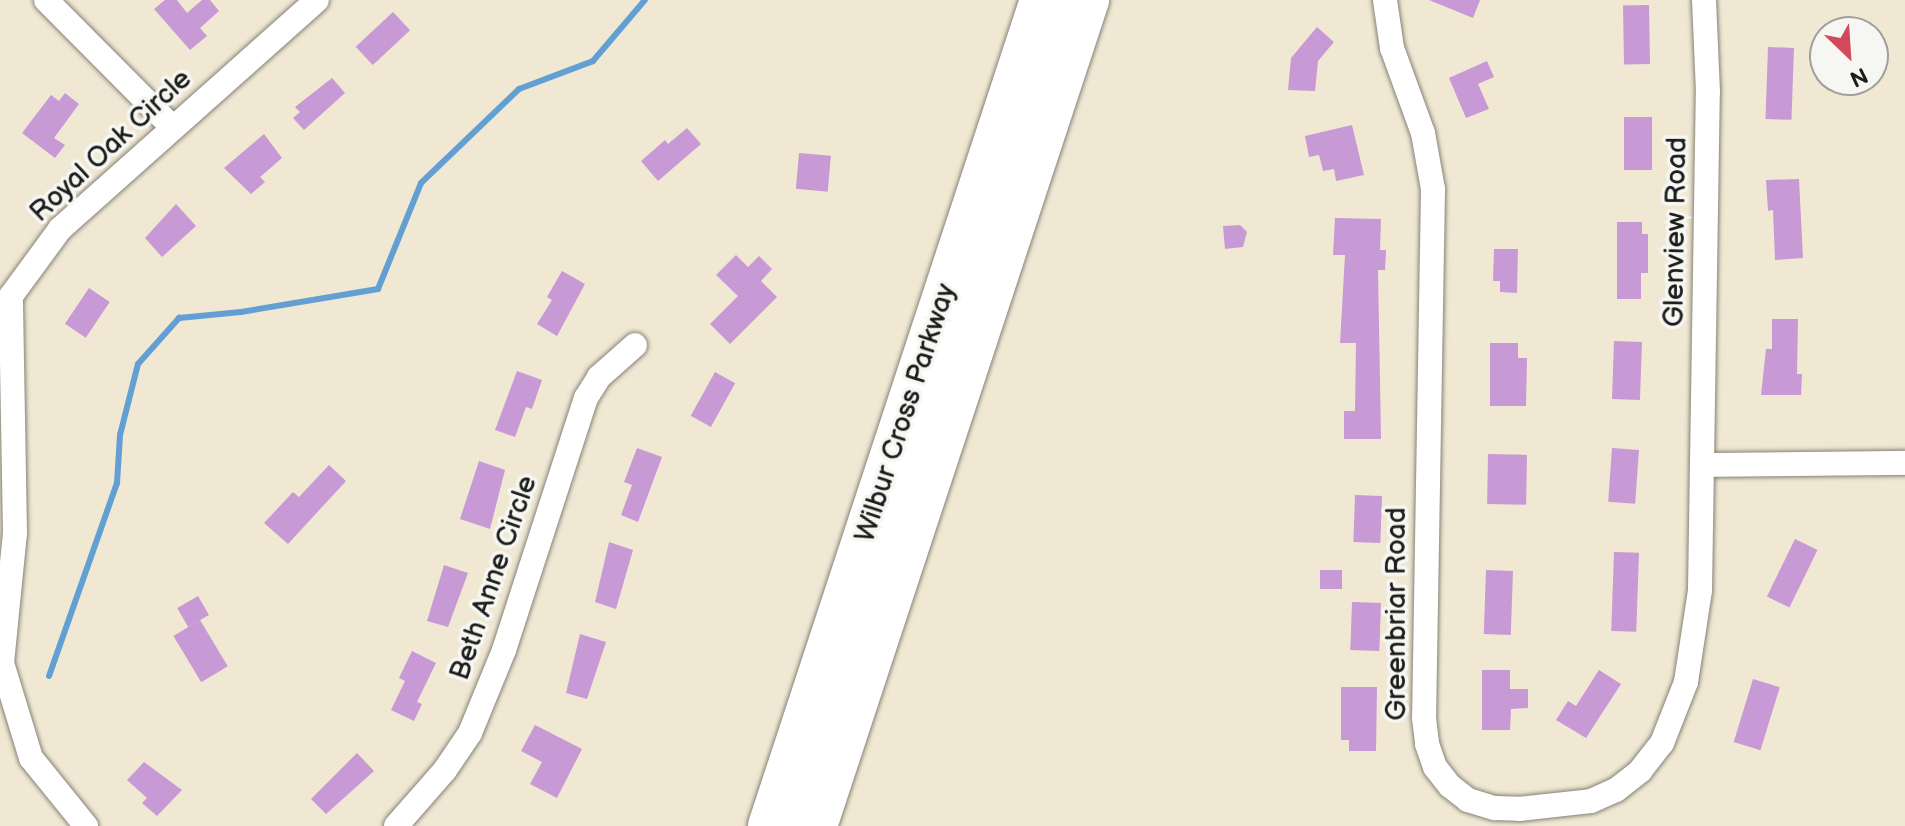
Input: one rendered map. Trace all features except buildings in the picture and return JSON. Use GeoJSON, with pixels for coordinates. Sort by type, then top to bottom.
{"type":"FeatureCollection","features":[{"type":"Feature","properties":{"kind":"highway","name":"Wilbur Cross Parkway"},"geometry":{"type":"LineString","coordinates":[[770,826],[1042,0]]}},
{"type":"Feature","properties":{"kind":"highway","name":"Wilbur Cross Parkway"},"geometry":{"type":"LineString","coordinates":[[815,826],[1087,0]]}},
{"type":"Feature","properties":{"kind":"street"},"geometry":{"type":"LineString","coordinates":[[46,0],[172,127]]}},
{"type":"Feature","properties":{"kind":"street","name":"Royal Oak Circle"},"geometry":{"type":"LineString","coordinates":[[86,826],[31,758],[2,663],[15,533],[6,293],[60,229],[317,0]]}},
{"type":"Feature","properties":{"kind":"street","name":"Greenbriar Road"},"geometry":{"type":"LineString","coordinates":[[1385,0],[1392,48],[1423,133],[1433,189],[1424,718],[1427,744],[1435,767],[1450,786],[1468,800],[1495,808],[1519,809],[1591,801],[1616,790],[1640,771],[1662,743],[1686,682],[1695,636],[1700,590],[1703,465]]}},
{"type":"Feature","properties":{"kind":"street","name":"Glenview Road"},"geometry":{"type":"LineString","coordinates":[[1703,465],[1708,92],[1704,0]]}},
{"type":"Feature","properties":{"kind":"street","name":"Beth Anne Circle"},"geometry":{"type":"LineString","coordinates":[[396,826],[445,770],[470,733],[504,650],[586,398],[607,368],[635,345]]}},
{"type":"Feature","properties":{"kind":"street"},"geometry":{"type":"LineString","coordinates":[[1703,465],[1905,463]]}},
{"type":"Feature","properties":{"kind":"waterway"},"geometry":{"type":"LineString","coordinates":[[49,676],[117,483],[120,435],[138,364],[179,318],[241,312],[378,289],[421,183],[519,89],[593,61],[645,0]]}}]}
